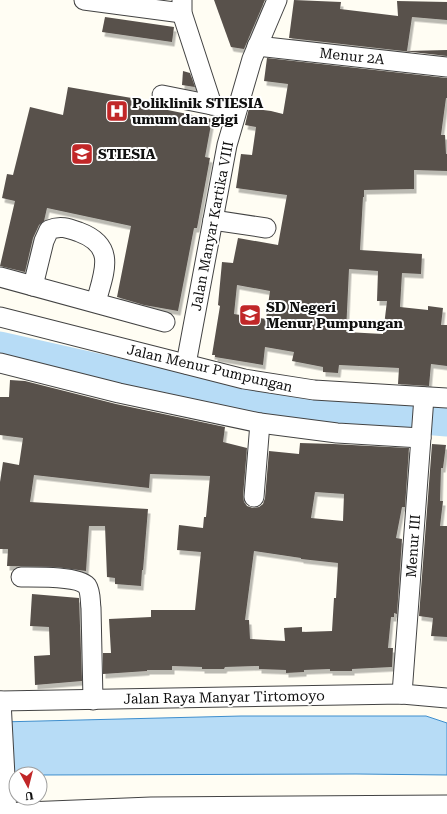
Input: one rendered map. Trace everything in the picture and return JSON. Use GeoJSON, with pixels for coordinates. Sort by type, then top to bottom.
{"type":"FeatureCollection","features":[{"type":"Feature","properties":{"kind":"street"},"geometry":{"type":"LineString","coordinates":[[84,0],[182,6],[212,105]]}},
{"type":"Feature","properties":{"kind":"street","name":"Jalan Manyar Kartika VIII"},"geometry":{"type":"LineString","coordinates":[[186,364],[227,145],[252,59],[276,0]]}},
{"type":"Feature","properties":{"kind":"street","name":"Menur 2A"},"geometry":{"type":"LineString","coordinates":[[257,46],[447,67]]}},
{"type":"Feature","properties":{"kind":"street"},"geometry":{"type":"LineString","coordinates":[[162,95],[237,110]]}},
{"type":"Feature","properties":{"kind":"street"},"geometry":{"type":"LineString","coordinates":[[213,220],[266,228]]}},
{"type":"Feature","properties":{"kind":"street"},"geometry":{"type":"LineString","coordinates":[[33,286],[44,241],[49,230],[56,226],[68,228],[86,235],[99,244],[104,252],[106,263],[96,302]]}},
{"type":"Feature","properties":{"kind":"street"},"geometry":{"type":"LineString","coordinates":[[0,277],[165,322]]}},
{"type":"Feature","properties":{"kind":"street","name":"Jalan Menur Pumpungan"},"geometry":{"type":"LineString","coordinates":[[0,317],[244,379],[314,390],[422,420],[447,398]]}},
{"type":"Feature","properties":{"kind":"street"},"geometry":{"type":"LineString","coordinates":[[0,363],[119,393],[260,422],[337,433],[422,420]]}},
{"type":"Feature","properties":{"kind":"street","name":"Menur III"},"geometry":{"type":"LineString","coordinates":[[402,694],[422,420]]}},
{"type":"Feature","properties":{"kind":"street"},"geometry":{"type":"LineString","coordinates":[[254,497],[260,422]]}},
{"type":"Feature","properties":{"kind":"street"},"geometry":{"type":"LineString","coordinates":[[21,577],[57,578],[80,582],[86,586],[89,594],[90,608],[93,700]]}},
{"type":"Feature","properties":{"kind":"street","name":"Jalan Raya Manyar Tirtomoyo"},"geometry":{"type":"LineString","coordinates":[[1,708],[93,700],[402,694],[447,698]]}},
{"type":"Feature","properties":{"kind":"street"},"geometry":{"type":"LineString","coordinates":[[1,708],[5,778],[4,814],[447,805]]}},
{"type":"Feature","properties":{"kind":"water"},"geometry":{"type":"Polygon","coordinates":[[[241,716],[426,716],[447,723],[447,775],[48,775],[48,766],[8,766],[8,776],[0,776],[0,722],[241,716]]]}},
{"type":"Feature","properties":{"kind":"building"},"geometry":{"type":"Polygon","coordinates":[[[214,0],[265,0],[244,49],[231,47],[214,0]]]}},
{"type":"Feature","properties":{"kind":"building"},"geometry":{"type":"Polygon","coordinates":[[[294,0],[341,2],[340,9],[398,16],[397,1],[447,2],[447,20],[412,17],[407,51],[447,50],[447,56],[289,38],[294,0]]]}},
{"type":"Feature","properties":{"kind":"building"},"geometry":{"type":"Polygon","coordinates":[[[105,17],[174,27],[172,42],[102,32],[105,17]]]}},
{"type":"Feature","properties":{"kind":"building"},"geometry":{"type":"Polygon","coordinates":[[[267,58],[447,78],[447,98],[441,135],[445,135],[447,171],[414,170],[414,189],[364,190],[363,197],[360,250],[422,254],[421,274],[402,273],[400,307],[428,310],[428,306],[443,308],[441,325],[447,325],[447,366],[431,364],[429,386],[398,384],[399,368],[339,365],[338,373],[323,372],[323,367],[292,361],[294,352],[265,347],[263,365],[215,357],[215,355],[212,355],[220,306],[218,305],[222,262],[233,263],[238,238],[278,245],[287,195],[236,188],[241,154],[252,155],[256,127],[245,125],[249,108],[283,114],[288,84],[264,81],[267,58]],[[349,269],[346,332],[383,334],[387,301],[377,301],[378,271],[349,269]],[[237,285],[234,314],[266,319],[270,291],[237,285]]]}},
{"type":"Feature","properties":{"kind":"building"},"geometry":{"type":"Polygon","coordinates":[[[183,71],[190,73],[195,87],[182,85],[183,71]]]}},
{"type":"Feature","properties":{"kind":"building"},"geometry":{"type":"Polygon","coordinates":[[[68,87],[149,101],[148,106],[212,119],[205,157],[210,158],[197,228],[194,228],[178,311],[144,305],[117,297],[131,226],[47,208],[44,221],[39,225],[33,238],[25,272],[0,266],[15,201],[2,198],[7,174],[13,175],[30,107],[63,115],[68,87]]]}},
{"type":"Feature","properties":{"kind":"building"},"geometry":{"type":"Polygon","coordinates":[[[10,380],[25,381],[116,404],[225,427],[223,442],[247,448],[243,496],[244,502],[247,506],[253,508],[259,507],[263,504],[265,498],[269,451],[299,454],[300,443],[409,448],[405,507],[402,507],[396,538],[402,539],[397,614],[394,613],[394,617],[391,617],[388,648],[393,648],[392,667],[352,669],[352,671],[330,671],[330,669],[304,670],[304,672],[286,673],[286,670],[259,669],[259,666],[202,669],[202,667],[172,666],[172,670],[147,670],[103,674],[103,653],[111,653],[109,619],[151,617],[151,610],[195,610],[201,552],[177,550],[179,525],[203,528],[204,517],[206,517],[210,476],[150,474],[149,488],[34,475],[30,502],[148,509],[141,586],[115,584],[115,578],[107,577],[105,526],[89,526],[86,571],[56,567],[7,566],[8,549],[0,549],[0,482],[3,462],[19,465],[23,438],[0,435],[0,397],[9,397],[10,380]],[[315,492],[311,518],[343,521],[344,494],[315,492]],[[254,551],[245,620],[249,620],[250,639],[285,641],[284,628],[302,627],[302,632],[332,631],[338,563],[301,559],[254,551]]]}},
{"type":"Feature","properties":{"kind":"building"},"geometry":{"type":"Polygon","coordinates":[[[432,444],[446,445],[443,468],[441,468],[440,501],[443,501],[440,526],[447,526],[447,637],[431,636],[433,618],[419,616],[432,444]]]}},
{"type":"Feature","properties":{"kind":"building"},"geometry":{"type":"Polygon","coordinates":[[[32,594],[79,598],[82,681],[35,685],[34,656],[50,655],[49,627],[30,626],[32,594]]]}},
{"type":"Feature","properties":{"kind":"waterway"},"geometry":{"type":"LineString","coordinates":[[0,347],[245,402],[447,421]]}},
{"type":"Feature","properties":{"kind":"place","name":"Poliklinik STIESIA umum dan gigi"},"geometry":{"type":"Point","coordinates":[117,111]}},
{"type":"Feature","properties":{"kind":"place","name":"STIESIA"},"geometry":{"type":"Point","coordinates":[82,154]}},
{"type":"Feature","properties":{"kind":"place","name":"SD Negeri Menur Pumpungan"},"geometry":{"type":"Point","coordinates":[250,315]}}]}
